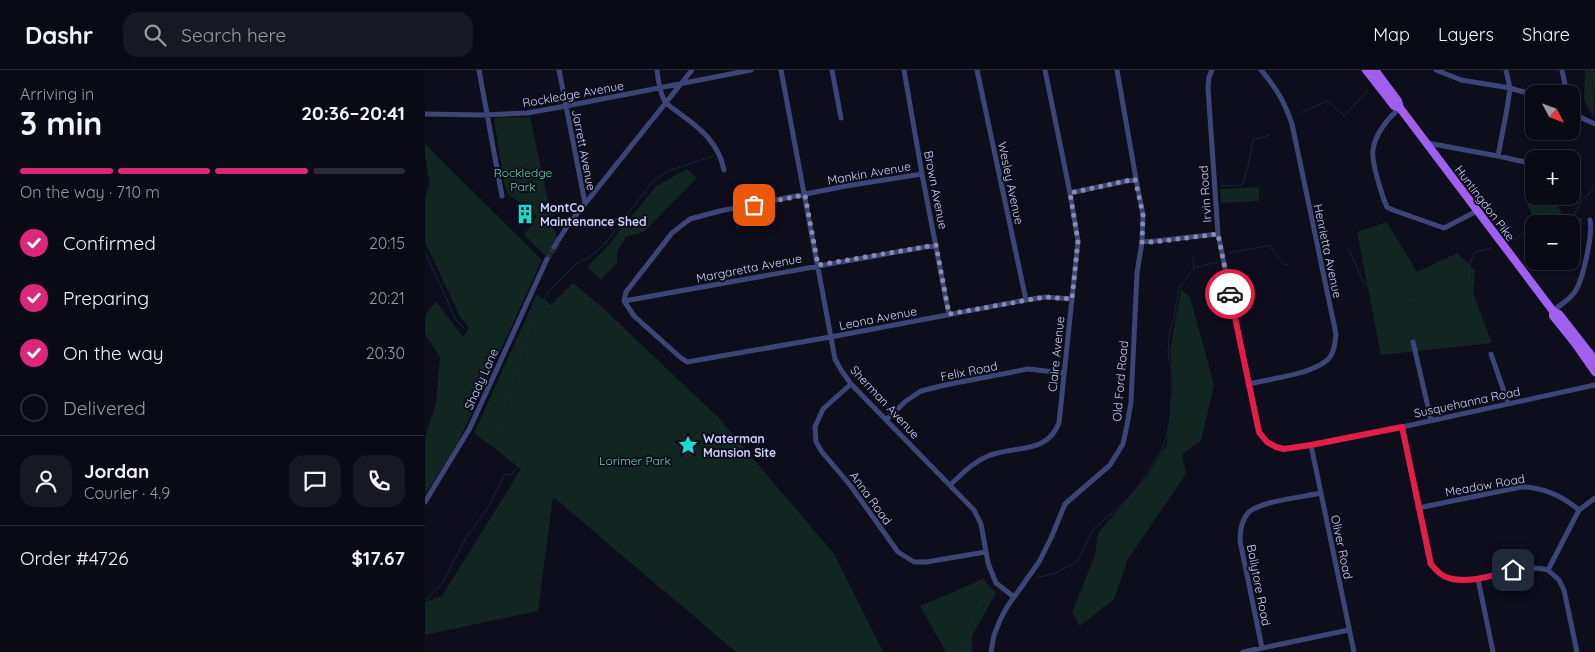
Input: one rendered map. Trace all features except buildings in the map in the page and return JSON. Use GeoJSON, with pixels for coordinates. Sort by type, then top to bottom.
{"type":"FeatureCollection","features":[{"type":"Feature","properties":{"kind":"main road","name":"Huntingdon Pike"},"geometry":{"type":"LineString","coordinates":[[1365,70],[1394,106],[1400,108]]}},
{"type":"Feature","properties":{"kind":"main road","name":"Huntingdon Pike"},"geometry":{"type":"LineString","coordinates":[[1375,70],[1398,101],[1400,108],[1477,211],[1553,311],[1559,314],[1595,360]]}},
{"type":"Feature","properties":{"kind":"main road","name":"Huntingdon Pike"},"geometry":{"type":"LineString","coordinates":[[1553,311],[1553,316],[1595,372]]}},
{"type":"Feature","properties":{"kind":"street"},"geometry":{"type":"LineString","coordinates":[[479,70],[502,196]]}},
{"type":"Feature","properties":{"kind":"street","name":"Jarrett Avenue"},"geometry":{"type":"LineString","coordinates":[[559,70],[585,203]]}},
{"type":"Feature","properties":{"kind":"street"},"geometry":{"type":"LineString","coordinates":[[657,70],[665,102],[702,130],[718,149],[725,170]]}},
{"type":"Feature","properties":{"kind":"street"},"geometry":{"type":"LineString","coordinates":[[554,247],[585,203],[692,70]]}},
{"type":"Feature","properties":{"kind":"street","name":"Rockledge Avenue"},"geometry":{"type":"LineString","coordinates":[[425,114],[527,113],[751,70]]}},
{"type":"Feature","properties":{"kind":"street","name":"Sherman Avenue"},"geometry":{"type":"LineString","coordinates":[[781,70],[835,359],[851,384],[951,485],[976,514],[981,524],[987,563],[996,583],[1014,597]]}},
{"type":"Feature","properties":{"kind":"street"},"geometry":{"type":"LineString","coordinates":[[831,70],[841,118]]}},
{"type":"Feature","properties":{"kind":"street","name":"Brown Avenue"},"geometry":{"type":"LineString","coordinates":[[904,70],[949,314]]}},
{"type":"Feature","properties":{"kind":"street","name":"Wesley Avenue"},"geometry":{"type":"LineString","coordinates":[[977,70],[1026,300]]}},
{"type":"Feature","properties":{"kind":"street","name":"Claire Avenue"},"geometry":{"type":"LineString","coordinates":[[951,485],[966,470],[986,457],[1036,446],[1048,439],[1056,430],[1059,422],[1078,241],[1045,70]]}},
{"type":"Feature","properties":{"kind":"street","name":"Old Ford Road"},"geometry":{"type":"LineString","coordinates":[[991,652],[993,634],[1007,607],[1039,562],[1065,504],[1110,465],[1123,444],[1131,402],[1137,273],[1142,242],[1143,214],[1135,179],[1117,70]]}},
{"type":"Feature","properties":{"kind":"street","name":"Irvin Road"},"geometry":{"type":"LineString","coordinates":[[1212,70],[1208,88],[1218,234],[1259,432],[1267,442],[1284,449]]}},
{"type":"Feature","properties":{"kind":"street","name":"Henrietta Avenue"},"geometry":{"type":"LineString","coordinates":[[1248,384],[1312,370],[1323,364],[1331,356],[1335,334],[1292,124],[1284,102],[1274,85],[1261,70]]}},
{"type":"Feature","properties":{"kind":"street"},"geometry":{"type":"LineString","coordinates":[[1436,70],[1461,80],[1525,92]]}},
{"type":"Feature","properties":{"kind":"street"},"geometry":{"type":"LineString","coordinates":[[1498,156],[1510,88],[1505,70]]}},
{"type":"Feature","properties":{"kind":"street"},"geometry":{"type":"LineString","coordinates":[[1562,70],[1565,85]]}},
{"type":"Feature","properties":{"kind":"street"},"geometry":{"type":"LineString","coordinates":[[1400,108],[1389,118],[1381,130],[1374,143],[1372,152],[1383,200],[1387,206],[1393,210],[1445,228],[1477,211]]}},
{"type":"Feature","properties":{"kind":"street"},"geometry":{"type":"LineString","coordinates":[[1580,117],[1595,124]]}},
{"type":"Feature","properties":{"kind":"street"},"geometry":{"type":"LineString","coordinates":[[1426,143],[1525,162]]}},
{"type":"Feature","properties":{"kind":"street","name":"Mankin Avenue"},"geometry":{"type":"LineString","coordinates":[[624,302],[626,292],[672,233],[690,219],[719,211],[846,186],[922,174]]}},
{"type":"Feature","properties":{"kind":"street"},"geometry":{"type":"LineString","coordinates":[[1070,193],[1135,179]]}},
{"type":"Feature","properties":{"kind":"street"},"geometry":{"type":"LineString","coordinates":[[1553,311],[1576,291],[1587,256],[1591,227],[1589,220]]}},
{"type":"Feature","properties":{"kind":"street"},"geometry":{"type":"LineString","coordinates":[[1142,242],[1218,234]]}},
{"type":"Feature","properties":{"kind":"street","name":"Margaretta Avenue"},"geometry":{"type":"LineString","coordinates":[[624,302],[818,265],[936,245]]}},
{"type":"Feature","properties":{"kind":"street","name":"Shady Lane"},"geometry":{"type":"LineString","coordinates":[[425,502],[470,428],[547,260]]}},
{"type":"Feature","properties":{"kind":"street","name":"Leona Avenue"},"geometry":{"type":"LineString","coordinates":[[624,302],[634,316],[687,362],[1026,300],[1045,297],[1072,299]]}},
{"type":"Feature","properties":{"kind":"street"},"geometry":{"type":"LineString","coordinates":[[1413,342],[1431,420]]}},
{"type":"Feature","properties":{"kind":"street"},"geometry":{"type":"LineString","coordinates":[[1491,354],[1508,403]]}},
{"type":"Feature","properties":{"kind":"street","name":"Felix Road"},"geometry":{"type":"LineString","coordinates":[[887,419],[907,401],[921,392],[945,385],[1028,369],[1064,373]]}},
{"type":"Feature","properties":{"kind":"street","name":"Anna Road"},"geometry":{"type":"LineString","coordinates":[[851,384],[823,409],[815,427],[816,442],[850,485],[898,552],[914,562],[926,562],[986,552]]}},
{"type":"Feature","properties":{"kind":"street","name":"Susquehanna Road"},"geometry":{"type":"LineString","coordinates":[[1284,449],[1402,427],[1595,385]]}},
{"type":"Feature","properties":{"kind":"street"},"geometry":{"type":"LineString","coordinates":[[1402,427],[1431,564],[1444,577],[1457,580],[1478,579],[1531,567],[1548,570],[1559,580],[1564,590],[1577,652]]}},
{"type":"Feature","properties":{"kind":"street","name":"Oliver Road"},"geometry":{"type":"LineString","coordinates":[[1311,445],[1354,652]]}},
{"type":"Feature","properties":{"kind":"street","name":"Meadow Road"},"geometry":{"type":"LineString","coordinates":[[1418,508],[1528,487],[1548,490],[1579,510]]}},
{"type":"Feature","properties":{"kind":"street","name":"Ballytore Road"},"geometry":{"type":"LineString","coordinates":[[1262,648],[1240,541],[1240,531],[1243,522],[1249,513],[1261,506],[1321,493]]}},
{"type":"Feature","properties":{"kind":"street"},"geometry":{"type":"LineString","coordinates":[[1548,570],[1579,510],[1595,498]]}},
{"type":"Feature","properties":{"kind":"street"},"geometry":{"type":"LineString","coordinates":[[1478,579],[1493,652]]}},
{"type":"Feature","properties":{"kind":"street"},"geometry":{"type":"LineString","coordinates":[[1243,652],[1349,630]]}},
{"type":"Feature","properties":{"kind":"green space"},"geometry":{"type":"Polygon","coordinates":[[[1585,70],[1595,70],[1594,118],[1584,100],[1585,70]]]}},
{"type":"Feature","properties":{"kind":"green space","name":"Rockledge Park"},"geometry":{"type":"Polygon","coordinates":[[[530,117],[554,229],[560,246],[550,260],[524,235],[537,216],[508,194],[504,183],[494,118],[530,117]]]}},
{"type":"Feature","properties":{"kind":"green space"},"geometry":{"type":"Polygon","coordinates":[[[425,144],[542,260],[458,443],[425,495],[425,438],[436,403],[440,357],[425,334],[425,316],[436,301],[463,337],[469,328],[460,316],[425,242],[425,196],[430,184],[425,144]]]}},
{"type":"Feature","properties":{"kind":"green space"},"geometry":{"type":"Polygon","coordinates":[[[687,169],[697,178],[644,232],[626,237],[617,252],[617,263],[601,280],[587,267],[606,248],[656,186],[687,169]]]}},
{"type":"Feature","properties":{"kind":"green space"},"geometry":{"type":"Polygon","coordinates":[[[1259,187],[1259,201],[1221,203],[1220,189],[1259,187]]]}},
{"type":"Feature","properties":{"kind":"green space"},"geometry":{"type":"Polygon","coordinates":[[[1528,205],[1557,205],[1563,215],[1532,215],[1528,205]]]}},
{"type":"Feature","properties":{"kind":"green space"},"geometry":{"type":"Polygon","coordinates":[[[1580,218],[1582,218],[1580,244],[1580,218]]]}},
{"type":"Feature","properties":{"kind":"green space"},"geometry":{"type":"Polygon","coordinates":[[[1387,222],[1417,272],[1457,253],[1475,270],[1473,293],[1492,343],[1381,355],[1357,232],[1387,222]]]}},
{"type":"Feature","properties":{"kind":"green space","name":"Lorimer Park"},"geometry":{"type":"Polygon","coordinates":[[[573,283],[605,310],[718,417],[834,554],[883,652],[736,652],[553,497],[538,611],[425,635],[425,602],[442,596],[521,469],[474,433],[537,294],[551,305],[573,283]]]}},
{"type":"Feature","properties":{"kind":"green space"},"geometry":{"type":"Polygon","coordinates":[[[1181,290],[1190,297],[1214,385],[1201,441],[1182,454],[1186,474],[1128,559],[1114,599],[1080,626],[1072,612],[1095,555],[1098,533],[1147,476],[1167,444],[1173,385],[1170,350],[1181,290]]]}},
{"type":"Feature","properties":{"kind":"green space"},"geometry":{"type":"Polygon","coordinates":[[[983,579],[996,593],[972,636],[972,652],[946,652],[920,606],[983,579]]]}},
{"type":"Feature","properties":{"kind":"waterway"},"geometry":{"type":"LineString","coordinates":[[1300,113],[1328,101],[1344,116],[1368,90]]}},
{"type":"Feature","properties":{"kind":"waterway"},"geometry":{"type":"LineString","coordinates":[[1221,186],[1242,185],[1253,140],[1270,135]]}},
{"type":"Feature","properties":{"kind":"waterway"},"geometry":{"type":"LineString","coordinates":[[425,599],[443,582],[466,538],[487,509],[504,475],[512,474],[521,462],[499,439],[501,417],[533,318],[549,291],[577,263],[590,257],[604,245],[653,181],[668,171],[713,156]]}},
{"type":"Feature","properties":{"kind":"waterway"},"geometry":{"type":"LineString","coordinates":[[1574,215],[1581,201],[1590,193],[1595,185]]}},
{"type":"Feature","properties":{"kind":"waterway"},"geometry":{"type":"LineString","coordinates":[[1548,215],[1554,210],[1559,215]]}},
{"type":"Feature","properties":{"kind":"waterway"},"geometry":{"type":"LineString","coordinates":[[1514,240],[1525,232]]}},
{"type":"Feature","properties":{"kind":"waterway"},"geometry":{"type":"LineString","coordinates":[[1229,253],[1269,245],[1284,265],[1289,264]]}},
{"type":"Feature","properties":{"kind":"waterway"},"geometry":{"type":"LineString","coordinates":[[1349,250],[1364,283],[1369,287],[1380,285],[1411,301],[1423,302],[1434,292],[1458,301],[1465,296],[1470,278],[1468,268],[1475,252],[1491,248]]}},
{"type":"Feature","properties":{"kind":"waterway"},"geometry":{"type":"LineString","coordinates":[[425,252],[456,320],[464,328]]}},
{"type":"Feature","properties":{"kind":"waterway"},"geometry":{"type":"LineString","coordinates":[[1193,258],[1194,268]]}},
{"type":"Feature","properties":{"kind":"waterway"},"geometry":{"type":"LineString","coordinates":[[1038,577],[1055,573],[1077,562],[1092,531],[1133,494],[1160,453],[1167,436],[1170,418],[1172,376],[1168,351],[1170,329],[1174,318],[1179,288],[1194,268],[1218,262]]}},
{"type":"Feature","properties":{"kind":"waterway"},"geometry":{"type":"LineString","coordinates":[[963,652],[966,635],[975,612],[991,591]]}},
{"type":"Feature","properties":{"kind":"tunnel"},"geometry":{"type":"LineString","coordinates":[[547,259],[554,247]]}},
{"type":"Feature","properties":{"kind":"way so far"},"geometry":{"type":"LineString","coordinates":[[754,205],[805,195],[818,265],[936,245],[949,314],[1045,297],[1072,299],[1078,241],[1070,193],[1135,179],[1143,214],[1142,242],[1218,234],[1230,294]]}},
{"type":"Feature","properties":{"kind":"place","name":"MontCo Maintenance Shed"},"geometry":{"type":"Point","coordinates":[525,214]}},
{"type":"Feature","properties":{"kind":"place","name":"Waterman Mansion Site"},"geometry":{"type":"Point","coordinates":[688,445]}},
{"type":"Feature","properties":{"kind":"route"},"geometry":{"type":"LineString","coordinates":[[1230,294],[1259,432],[1267,442],[1284,449],[1402,427],[1431,564],[1444,577],[1457,580],[1478,579],[1513,570]]}}]}
